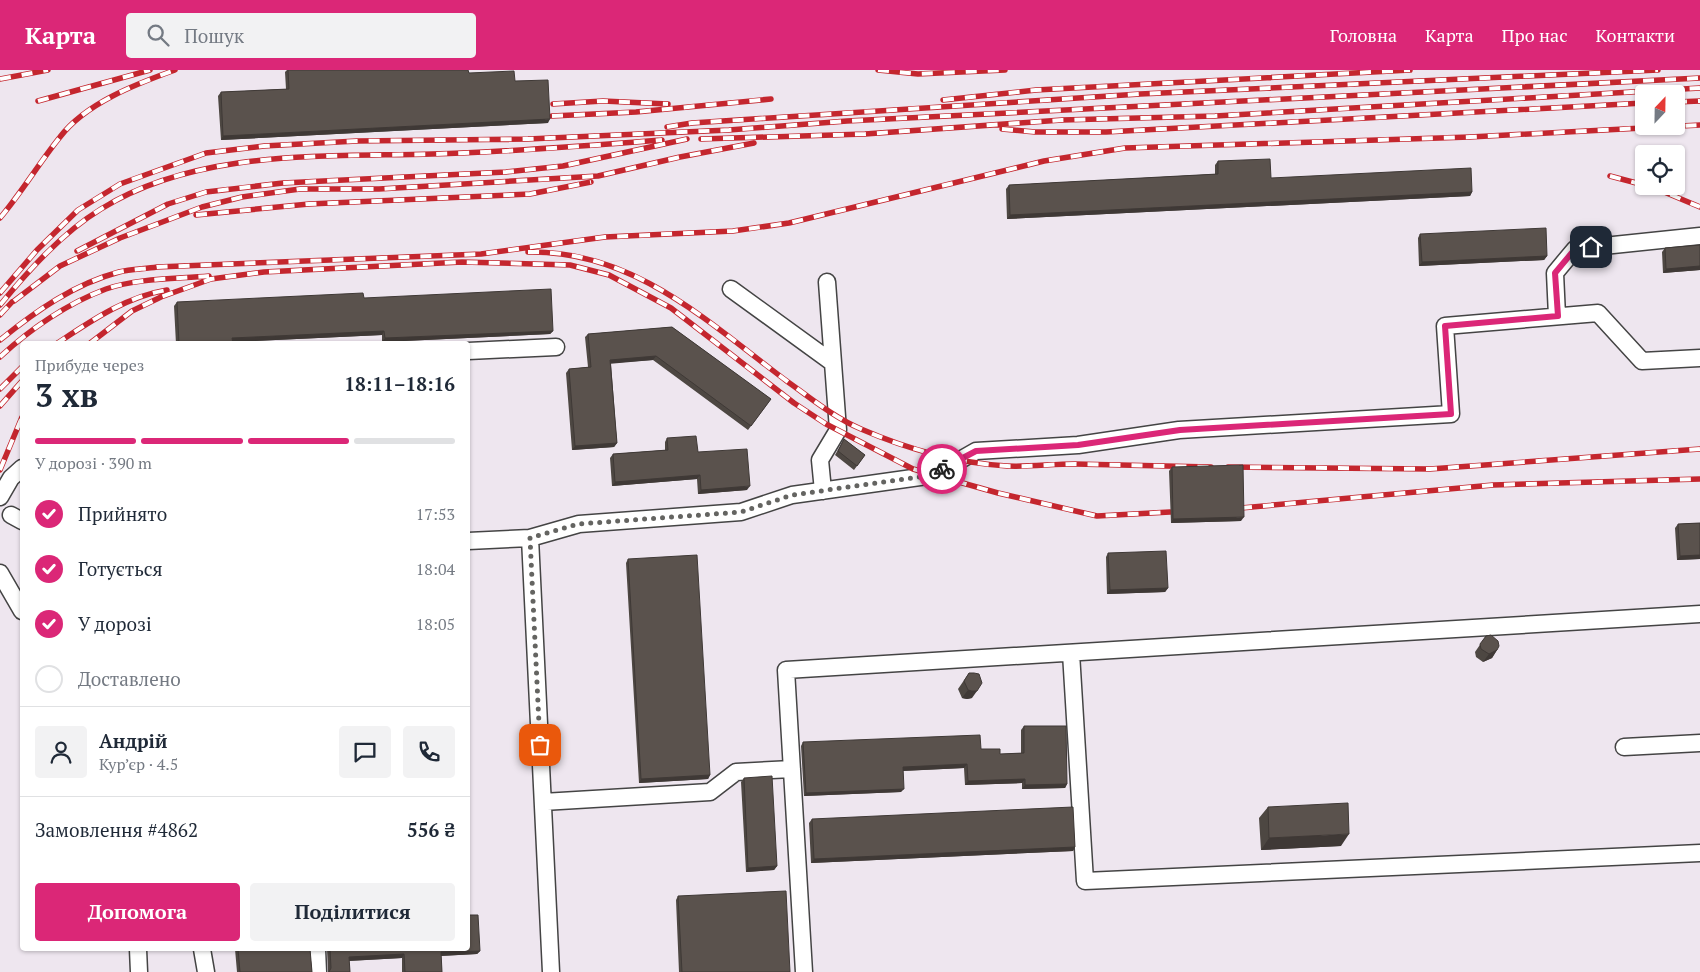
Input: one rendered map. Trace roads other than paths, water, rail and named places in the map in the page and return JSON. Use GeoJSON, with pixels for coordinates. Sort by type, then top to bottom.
{"type":"FeatureCollection","features":[{"type":"Feature","properties":{"kind":"lane"},"geometry":{"type":"LineString","coordinates":[[1558,316],[1555,273],[1575,249],[1700,236]]}},
{"type":"Feature","properties":{"kind":"lane"},"geometry":{"type":"LineString","coordinates":[[823,491],[820,460],[838,430],[827,282]]}},
{"type":"Feature","properties":{"kind":"lane"},"geometry":{"type":"LineString","coordinates":[[731,289],[833,363]]}},
{"type":"Feature","properties":{"kind":"lane"},"geometry":{"type":"LineString","coordinates":[[470,541],[530,538],[578,524],[741,512],[792,495],[934,475],[976,451],[1078,445],[1180,430],[1451,414],[1445,326],[1598,312],[1642,360],[1700,358]]}},
{"type":"Feature","properties":{"kind":"lane"},"geometry":{"type":"LineString","coordinates":[[470,351],[556,347]]}},
{"type":"Feature","properties":{"kind":"lane"},"geometry":{"type":"LineString","coordinates":[[0,497],[11,478],[20,470]]}},
{"type":"Feature","properties":{"kind":"lane"},"geometry":{"type":"LineString","coordinates":[[530,538],[551,972]]}},
{"type":"Feature","properties":{"kind":"lane"},"geometry":{"type":"LineString","coordinates":[[0,573],[20,608]]}},
{"type":"Feature","properties":{"kind":"lane"},"geometry":{"type":"LineString","coordinates":[[804,972],[786,670],[1700,614]]}},
{"type":"Feature","properties":{"kind":"lane"},"geometry":{"type":"LineString","coordinates":[[1071,653],[1085,881],[1700,853]]}},
{"type":"Feature","properties":{"kind":"lane"},"geometry":{"type":"LineString","coordinates":[[1624,747],[1700,743]]}},
{"type":"Feature","properties":{"kind":"lane"},"geometry":{"type":"LineString","coordinates":[[543,802],[710,792],[736,772],[792,769]]}},
{"type":"Feature","properties":{"kind":"lane"},"geometry":{"type":"LineString","coordinates":[[138,951],[139,972]]}},
{"type":"Feature","properties":{"kind":"lane"},"geometry":{"type":"LineString","coordinates":[[202,951],[206,972]]}},
{"type":"Feature","properties":{"kind":"lane"},"geometry":{"type":"LineString","coordinates":[[317,951],[318,972]]}},
{"type":"Feature","properties":{"kind":"railway"},"geometry":{"type":"LineString","coordinates":[[0,79],[48,70]]}},
{"type":"Feature","properties":{"kind":"railway"},"geometry":{"type":"LineString","coordinates":[[38,101],[150,70]]}},
{"type":"Feature","properties":{"kind":"railway"},"geometry":{"type":"LineString","coordinates":[[0,218],[60,137],[83,114],[128,88],[175,70]]}},
{"type":"Feature","properties":{"kind":"railway"},"geometry":{"type":"LineString","coordinates":[[878,70],[918,74],[1005,70]]}},
{"type":"Feature","properties":{"kind":"railway"},"geometry":{"type":"LineString","coordinates":[[943,100],[1036,90],[1410,70]]}},
{"type":"Feature","properties":{"kind":"railway"},"geometry":{"type":"LineString","coordinates":[[667,127],[692,123],[1140,94],[1658,70]]}},
{"type":"Feature","properties":{"kind":"railway"},"geometry":{"type":"LineString","coordinates":[[0,293],[37,250],[78,210],[120,184],[206,153],[264,146],[357,141],[528,139],[729,130],[847,121],[1700,78]]}},
{"type":"Feature","properties":{"kind":"railway"},"geometry":{"type":"LineString","coordinates":[[701,139],[865,134],[1062,120],[1215,116],[1700,88]]}},
{"type":"Feature","properties":{"kind":"railway"},"geometry":{"type":"LineString","coordinates":[[552,116],[636,112],[771,99]]}},
{"type":"Feature","properties":{"kind":"railway"},"geometry":{"type":"LineString","coordinates":[[553,104],[603,101],[668,104]]}},
{"type":"Feature","properties":{"kind":"railway"},"geometry":{"type":"LineString","coordinates":[[1685,102],[1700,101]]}},
{"type":"Feature","properties":{"kind":"railway"},"geometry":{"type":"LineString","coordinates":[[1002,129],[1035,132],[1106,132],[1635,103]]}},
{"type":"Feature","properties":{"kind":"railway"},"geometry":{"type":"LineString","coordinates":[[0,340],[27,319],[71,291],[102,277],[128,270],[157,267],[481,254],[605,237],[733,231],[789,223],[1044,161],[1125,148],[1470,137],[1700,125]]}},
{"type":"Feature","properties":{"kind":"railway"},"geometry":{"type":"LineString","coordinates":[[77,251],[168,204],[206,192],[283,183],[506,172],[563,166],[687,139]]}},
{"type":"Feature","properties":{"kind":"railway"},"geometry":{"type":"LineString","coordinates":[[0,305],[47,253],[73,229],[101,209],[139,190],[178,176],[220,166],[262,160],[348,155],[490,152],[662,140]]}},
{"type":"Feature","properties":{"kind":"railway"},"geometry":{"type":"LineString","coordinates":[[14,301],[60,266],[120,238],[202,207],[242,197],[300,189],[379,189],[598,176],[680,157],[754,143]]}},
{"type":"Feature","properties":{"kind":"railway"},"geometry":{"type":"LineString","coordinates":[[1610,176],[1635,183]]}},
{"type":"Feature","properties":{"kind":"railway"},"geometry":{"type":"LineString","coordinates":[[196,215],[309,204],[530,194],[591,182]]}},
{"type":"Feature","properties":{"kind":"railway"},"geometry":{"type":"LineString","coordinates":[[1671,195],[1700,207]]}},
{"type":"Feature","properties":{"kind":"railway"},"geometry":{"type":"LineString","coordinates":[[528,252],[566,255],[602,263],[636,277],[668,294],[699,314],[833,414],[851,425],[914,449],[970,462],[1007,466],[1075,464],[1211,467]]}},
{"type":"Feature","properties":{"kind":"railway"},"geometry":{"type":"LineString","coordinates":[[93,341],[132,311],[161,297],[211,279],[264,272],[462,262],[570,265],[609,275],[671,308],[794,403],[826,424],[913,469],[998,493],[1097,516],[1170,512]]}},
{"type":"Feature","properties":{"kind":"railway"},"geometry":{"type":"LineString","coordinates":[[0,357],[24,337],[64,309],[106,289],[144,281],[209,276]]}},
{"type":"Feature","properties":{"kind":"railway"},"geometry":{"type":"LineString","coordinates":[[61,341],[123,304],[152,293],[167,290]]}},
{"type":"Feature","properties":{"kind":"railway"},"geometry":{"type":"LineString","coordinates":[[0,315],[12,302]]}},
{"type":"Feature","properties":{"kind":"railway"},"geometry":{"type":"LineString","coordinates":[[0,389],[20,369]]}},
{"type":"Feature","properties":{"kind":"railway"},"geometry":{"type":"LineString","coordinates":[[0,406],[20,383]]}},
{"type":"Feature","properties":{"kind":"railway"},"geometry":{"type":"LineString","coordinates":[[0,470],[20,422]]}},
{"type":"Feature","properties":{"kind":"railway"},"geometry":{"type":"LineString","coordinates":[[1228,467],[1430,469],[1700,449]]}},
{"type":"Feature","properties":{"kind":"railway"},"geometry":{"type":"LineString","coordinates":[[1241,508],[1493,485],[1700,479]]}}]}
